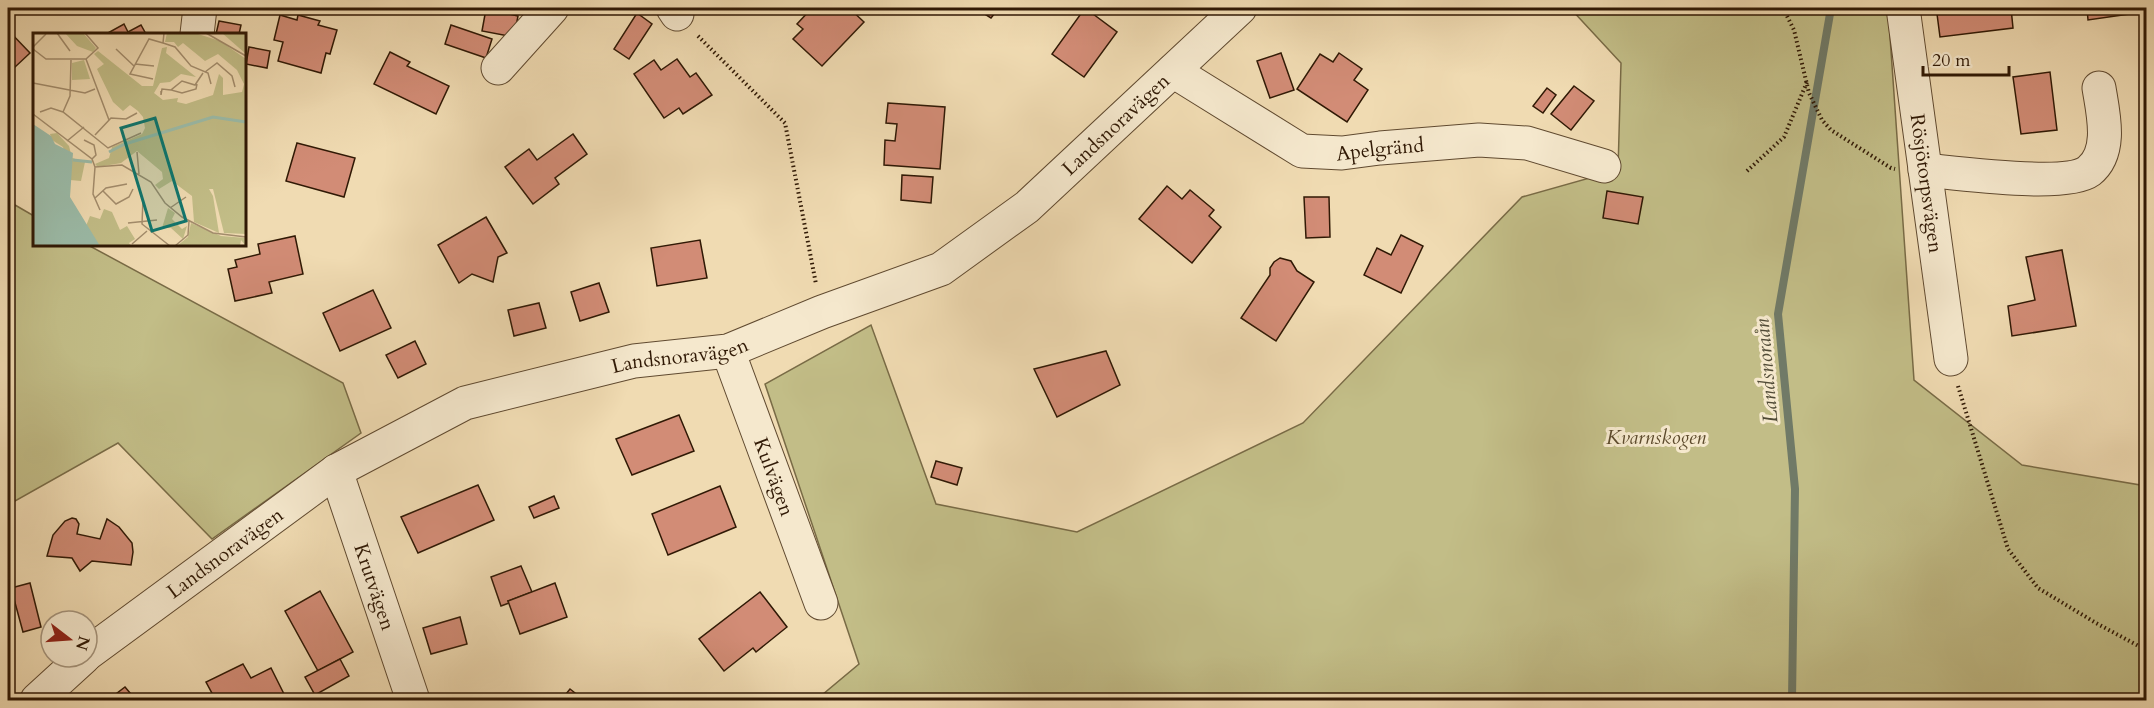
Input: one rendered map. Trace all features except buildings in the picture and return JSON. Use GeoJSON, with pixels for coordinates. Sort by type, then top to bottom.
{"type":"FeatureCollection","features":[{"type":"Feature","properties":{"kind":"street"},"geometry":{"type":"LineString","coordinates":[[197,33],[200,8]]}},
{"type":"Feature","properties":{"kind":"street"},"geometry":{"type":"LineString","coordinates":[[498,68],[552,8]]}},
{"type":"Feature","properties":{"kind":"street","name":"Landsnoravägen"},"geometry":{"type":"LineString","coordinates":[[99,646],[336,471],[465,403],[634,362],[728,351],[822,312],[941,269],[1027,207],[1240,8]]}},
{"type":"Feature","properties":{"kind":"street","name":"Rösjötorpsvägen"},"geometry":{"type":"LineString","coordinates":[[1903,8],[1951,359]]}},
{"type":"Feature","properties":{"kind":"street","name":"Apelgränd"},"geometry":{"type":"LineString","coordinates":[[1173,71],[1302,151],[1342,153],[1479,140],[1527,143],[1604,166]]}},
{"type":"Feature","properties":{"kind":"street"},"geometry":{"type":"LineString","coordinates":[[1925,170],[2034,180],[2072,177],[2088,171],[2098,158],[2104,140],[2099,88]]}},
{"type":"Feature","properties":{"kind":"street","name":"Kulvägen"},"geometry":{"type":"LineString","coordinates":[[728,351],[821,603]]}},
{"type":"Feature","properties":{"kind":"street","name":"Krutvägen"},"geometry":{"type":"LineString","coordinates":[[336,471],[413,700]]}},
{"type":"Feature","properties":{"kind":"street","name":"Landsnoravägen"},"geometry":{"type":"LineString","coordinates":[[37,700],[71,669]]}},
{"type":"Feature","properties":{"kind":"path"},"geometry":{"type":"LineString","coordinates":[[1783,8],[1794,30],[1809,93],[1822,120],[1831,130],[1891,168],[1925,170]]}},
{"type":"Feature","properties":{"kind":"path"},"geometry":{"type":"LineString","coordinates":[[675,11],[785,123],[822,312]]}},
{"type":"Feature","properties":{"kind":"path"},"geometry":{"type":"LineString","coordinates":[[1747,171],[1784,137],[1807,81]]}},
{"type":"Feature","properties":{"kind":"path"},"geometry":{"type":"LineString","coordinates":[[1951,359],[1965,412],[2008,549],[2038,588],[2146,650]]}},
{"type":"Feature","properties":{"kind":"green space","name":"Kvarnskogen"},"geometry":{"type":"Polygon","coordinates":[[[1570,8],[1888,8],[1914,380],[2022,465],[2146,486],[2146,700],[816,700],[859,664],[765,384],[871,325],[936,504],[1077,532],[1303,423],[1522,197],[1618,170],[1621,63],[1570,8]]]}},
{"type":"Feature","properties":{"kind":"green space"},"geometry":{"type":"Polygon","coordinates":[[[15,205],[33,215],[33,246],[90,246],[343,383],[361,433],[212,539],[118,443],[8,505],[8,224],[15,205]]]}},
{"type":"Feature","properties":{"kind":"waterway","name":"Landsnoraån"},"geometry":{"type":"LineString","coordinates":[[1792,700],[1795,489],[1778,314],[1831,8]]}}]}
